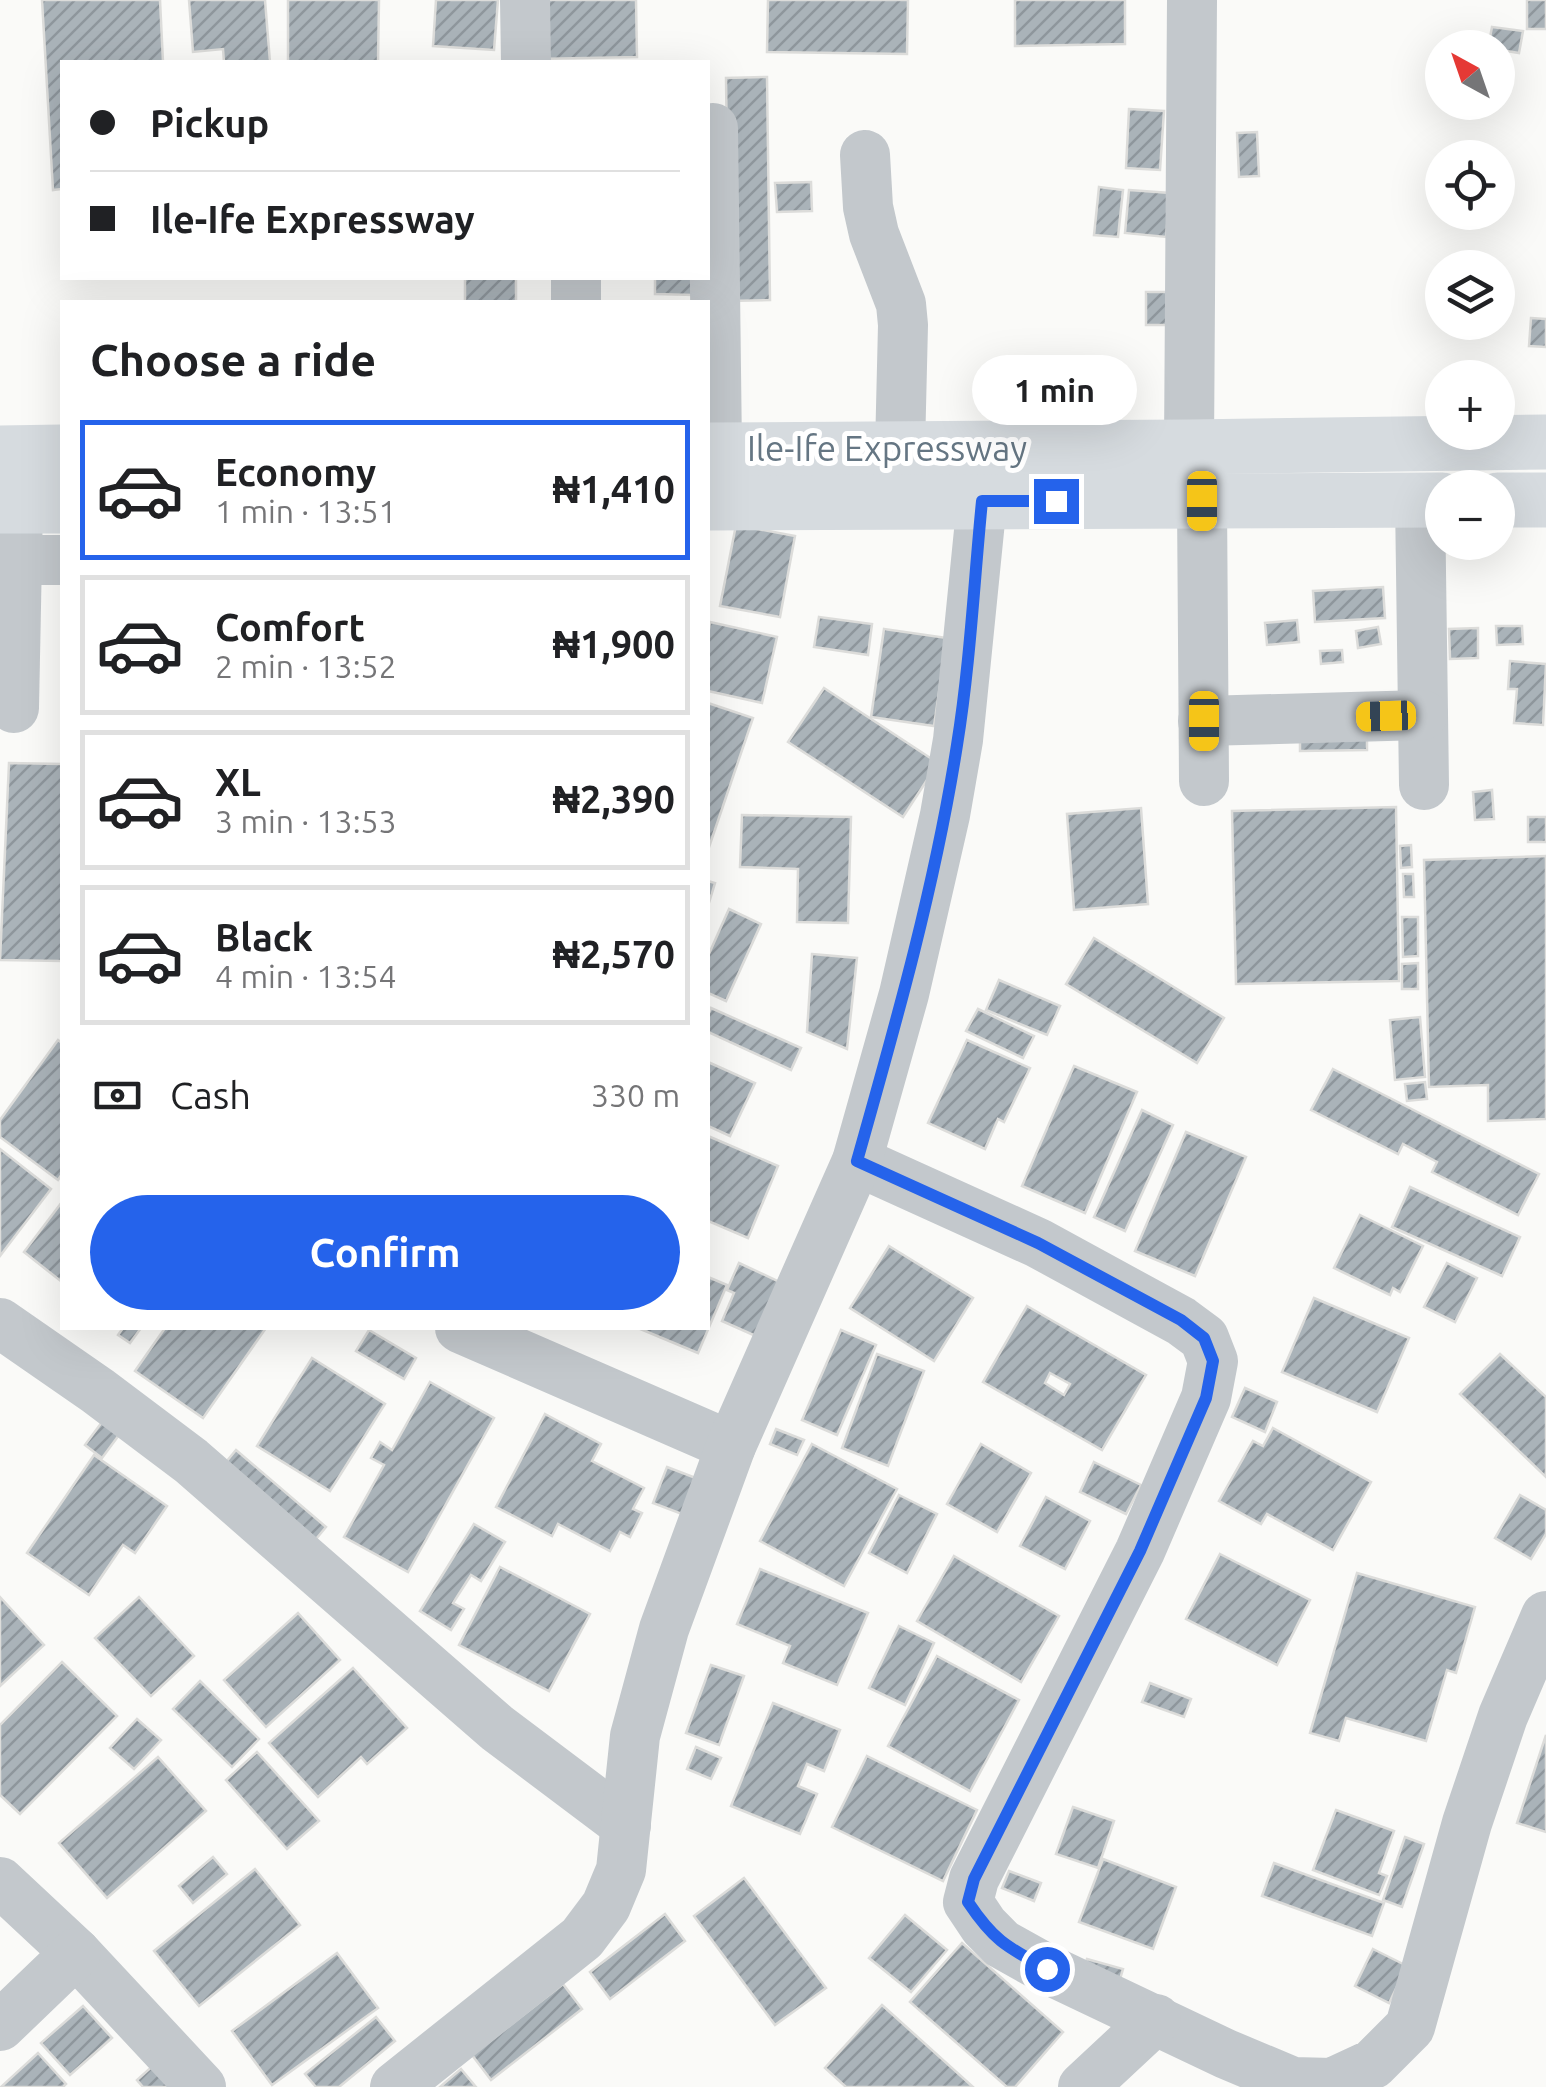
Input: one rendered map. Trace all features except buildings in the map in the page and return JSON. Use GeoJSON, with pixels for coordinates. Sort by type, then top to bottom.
{"type":"FeatureCollection","features":[{"type":"Feature","properties":{"kind":"highway","name":"Ile-Ife Expressway"},"geometry":{"type":"LineString","coordinates":[[712,450],[1546,442]]}},
{"type":"Feature","properties":{"kind":"highway"},"geometry":{"type":"LineString","coordinates":[[0,453],[60,452]]}},
{"type":"Feature","properties":{"kind":"highway","name":"Ile-Ife Expressway"},"geometry":{"type":"LineString","coordinates":[[723,511],[982,501],[1425,500]]}},
{"type":"Feature","properties":{"kind":"highway"},"geometry":{"type":"LineString","coordinates":[[1515,500],[1546,500]]}},
{"type":"Feature","properties":{"kind":"street"},"geometry":{"type":"LineString","coordinates":[[526,0],[526,60]]}},
{"type":"Feature","properties":{"kind":"street"},"geometry":{"type":"LineString","coordinates":[[1190,448],[1192,0]]}},
{"type":"Feature","properties":{"kind":"street"},"geometry":{"type":"LineString","coordinates":[[712,450],[713,128]]}},
{"type":"Feature","properties":{"kind":"street"},"geometry":{"type":"LineString","coordinates":[[865,154],[874,234],[902,314],[900,449]]}},
{"type":"Feature","properties":{"kind":"street"},"geometry":{"type":"LineString","coordinates":[[395,2087],[582,1938],[606,1906],[621,1870],[636,1736],[664,1629],[731,1446],[857,1161],[904,994],[958,740],[982,501]]}},
{"type":"Feature","properties":{"kind":"street"},"geometry":{"type":"LineString","coordinates":[[1202,501],[1204,781]]}},
{"type":"Feature","properties":{"kind":"street"},"geometry":{"type":"LineString","coordinates":[[14,708],[27,506]]}},
{"type":"Feature","properties":{"kind":"street"},"geometry":{"type":"LineString","coordinates":[[1424,785],[1422,715],[1428,560]]}},
{"type":"Feature","properties":{"kind":"street"},"geometry":{"type":"LineString","coordinates":[[1204,721],[1422,715]]}},
{"type":"Feature","properties":{"kind":"street"},"geometry":{"type":"LineString","coordinates":[[857,1161],[1038,1243],[1181,1320],[1204,1338],[1213,1361],[1206,1398],[1140,1551],[974,1879],[968,1902],[1002,1944],[1226,2054],[1293,2082],[1332,2083],[1374,2064],[1410,2027],[1467,1822],[1502,1716],[1546,1616]]}},
{"type":"Feature","properties":{"kind":"street"},"geometry":{"type":"LineString","coordinates":[[0,1323],[190,1461],[497,1728],[626,1825]]}},
{"type":"Feature","properties":{"kind":"street"},"geometry":{"type":"LineString","coordinates":[[465,1330],[731,1446]]}},
{"type":"Feature","properties":{"kind":"street"},"geometry":{"type":"LineString","coordinates":[[0,1882],[76,1953],[201,2087]]}},
{"type":"Feature","properties":{"kind":"street"},"geometry":{"type":"LineString","coordinates":[[0,2026],[76,1953]]}},
{"type":"Feature","properties":{"kind":"street"},"geometry":{"type":"LineString","coordinates":[[1082,2087],[1156,2019]]}},
{"type":"Feature","properties":{"kind":"route"},"geometry":{"type":"LineString","coordinates":[[1047,1969],[1002,1944],[984,1926],[968,1902],[974,1879],[1140,1551],[1206,1398],[1213,1361],[1204,1338],[1181,1320],[1038,1243],[857,1161],[904,994],[945,815],[958,740],[982,501],[1056,501]]}}]}
